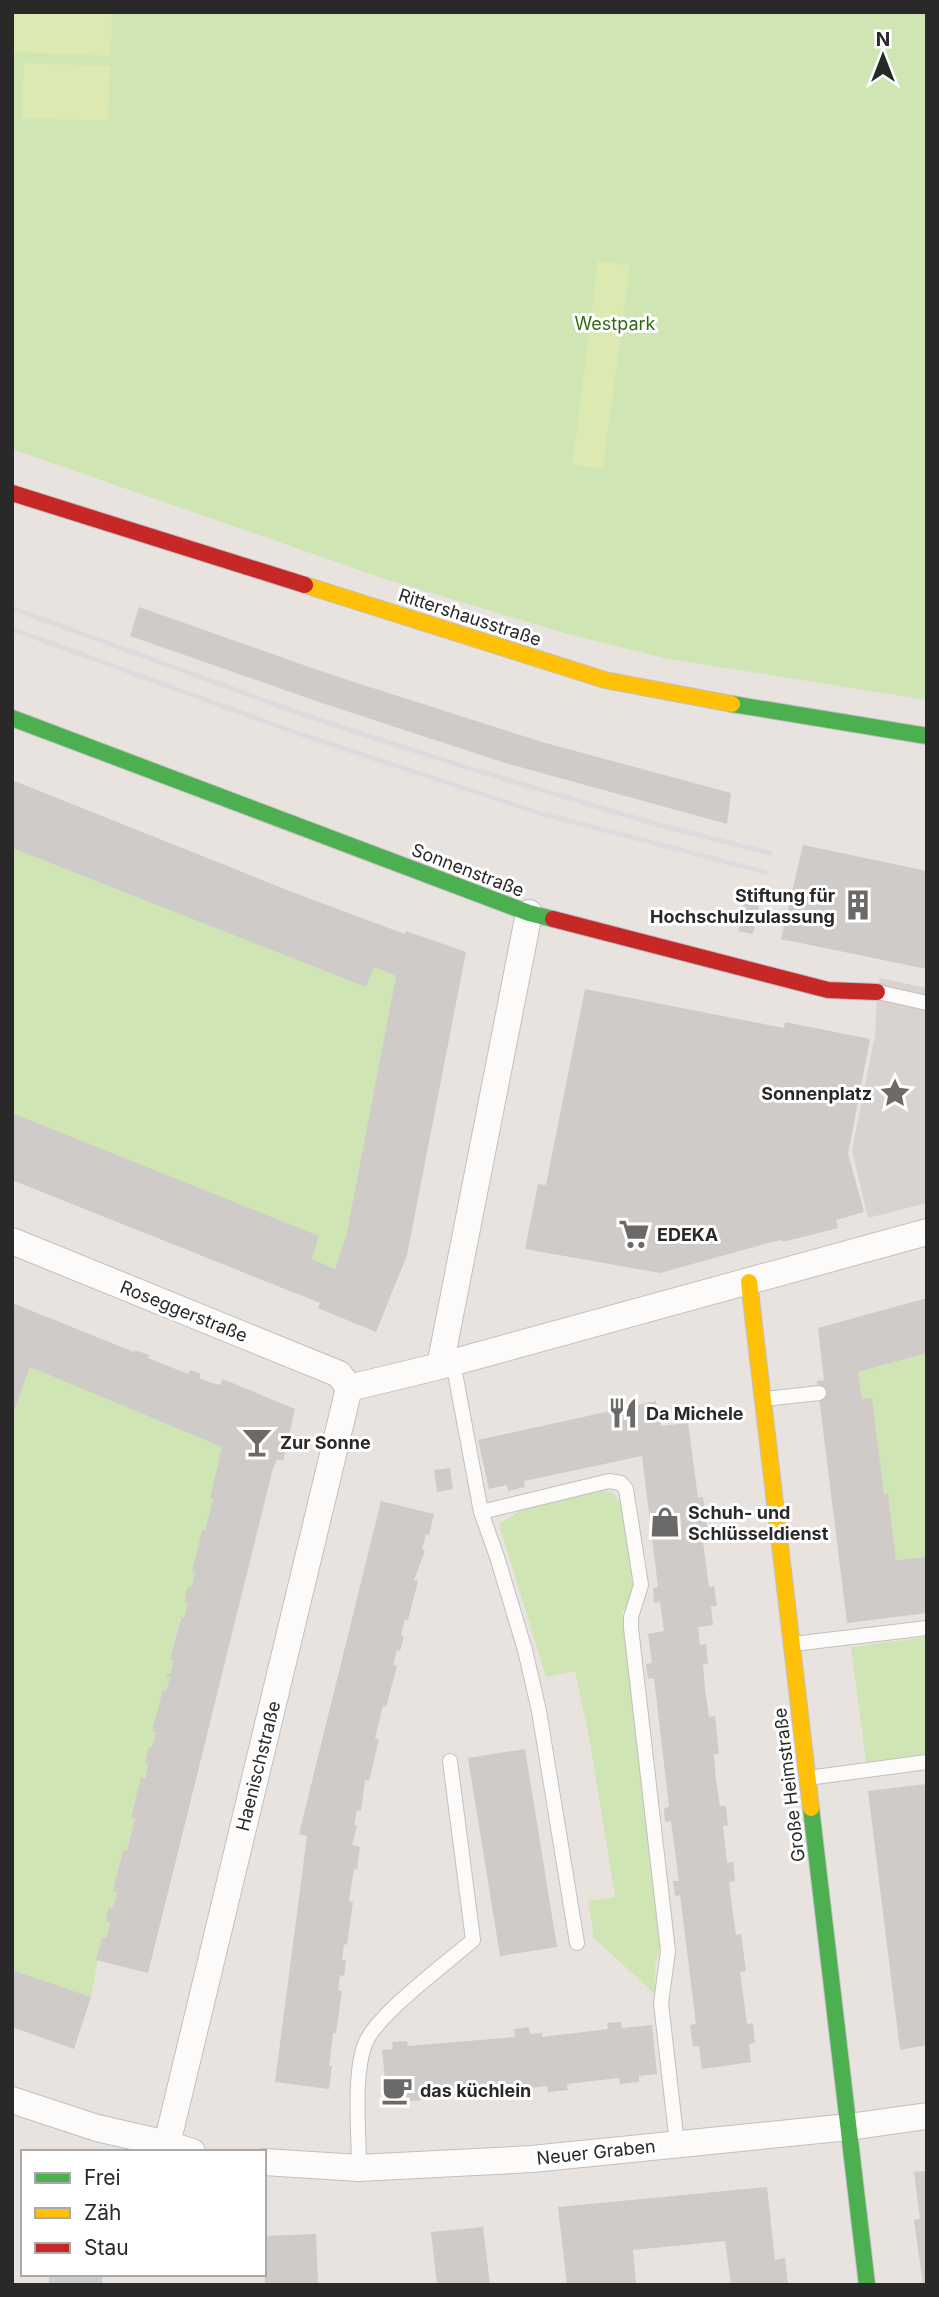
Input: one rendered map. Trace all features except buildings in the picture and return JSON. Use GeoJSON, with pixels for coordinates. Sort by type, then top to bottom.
{"type":"FeatureCollection","features":[{"type":"Feature","properties":{"kind":"street","name":"Rittershausstraße"},"geometry":{"type":"LineString","coordinates":[[12,493],[605,680],[927,736]]}},
{"type":"Feature","properties":{"kind":"street","name":"Sonnenstraße"},"geometry":{"type":"LineString","coordinates":[[12,718],[529,913],[828,990],[877,992]]}},
{"type":"Feature","properties":{"kind":"street"},"geometry":{"type":"LineString","coordinates":[[447,1364],[529,913]]}},
{"type":"Feature","properties":{"kind":"street"},"geometry":{"type":"LineString","coordinates":[[349,1388],[447,1364],[927,1232]]}},
{"type":"Feature","properties":{"kind":"street","name":"Roseggerstraße"},"geometry":{"type":"LineString","coordinates":[[12,1241],[339,1374],[349,1388]]}},
{"type":"Feature","properties":{"kind":"street","name":"Große Heimstraße"},"geometry":{"type":"LineString","coordinates":[[749,1282],[867,2285]]}},
{"type":"Feature","properties":{"kind":"street","name":"Haenischstraße"},"geometry":{"type":"LineString","coordinates":[[180,2148],[349,1388]]}},
{"type":"Feature","properties":{"kind":"street"},"geometry":{"type":"LineString","coordinates":[[12,2100],[97,2128],[180,2148]]}},
{"type":"Feature","properties":{"kind":"street","name":"Neuer Graben"},"geometry":{"type":"LineString","coordinates":[[266,2162],[359,2168],[532,2158],[849,2127],[927,2116]]}},
{"type":"Feature","properties":{"kind":"lane","name":"Sonnenstraße"},"geometry":{"type":"LineString","coordinates":[[877,992],[927,1003]]}},
{"type":"Feature","properties":{"kind":"lane"},"geometry":{"type":"LineString","coordinates":[[447,1364],[481,1512],[498,1557],[539,1711],[577,1943]]}},
{"type":"Feature","properties":{"kind":"lane"},"geometry":{"type":"LineString","coordinates":[[763,1399],[819,1393]]}},
{"type":"Feature","properties":{"kind":"lane"},"geometry":{"type":"LineString","coordinates":[[481,1512],[609,1481],[621,1483],[626,1489],[641,1586],[631,1617],[631,1628],[668,1951],[661,2003],[677,2144]]}},
{"type":"Feature","properties":{"kind":"lane"},"geometry":{"type":"LineString","coordinates":[[792,1644],[927,1628]]}},
{"type":"Feature","properties":{"kind":"lane"},"geometry":{"type":"LineString","coordinates":[[359,2168],[359,2072],[365,2045],[377,2023],[473,1940],[450,1761]]}},
{"type":"Feature","properties":{"kind":"lane"},"geometry":{"type":"LineString","coordinates":[[808,1778],[927,1762]]}},
{"type":"Feature","properties":{"kind":"green space","name":"Westpark"},"geometry":{"type":"Polygon","coordinates":[[[12,12],[927,12],[927,700],[669,659],[564,633],[382,578],[12,449],[12,12]]]}},
{"type":"Feature","properties":{"kind":"green space"},"geometry":{"type":"Polygon","coordinates":[[[12,12],[112,12],[111,56],[12,52],[12,12]]]}},
{"type":"Feature","properties":{"kind":"green space"},"geometry":{"type":"Polygon","coordinates":[[[24,63],[110,66],[108,121],[22,118],[24,63]]]}},
{"type":"Feature","properties":{"kind":"green space"},"geometry":{"type":"Polygon","coordinates":[[[598,261],[630,265],[603,469],[572,465],[598,261]]]}},
{"type":"Feature","properties":{"kind":"green space"},"geometry":{"type":"Polygon","coordinates":[[[12,848],[366,986],[374,967],[396,976],[346,1237],[335,1269],[312,1259],[319,1236],[12,1113],[12,848]]]}},
{"type":"Feature","properties":{"kind":"green space"},"geometry":{"type":"Polygon","coordinates":[[[927,1353],[927,1557],[896,1560],[888,1494],[884,1494],[872,1399],[862,1399],[858,1372],[927,1353]]]}},
{"type":"Feature","properties":{"kind":"green space"},"geometry":{"type":"Polygon","coordinates":[[[30,1367],[222,1447],[210,1498],[213,1499],[192,1571],[195,1572],[192,1587],[188,1587],[185,1601],[188,1603],[184,1618],[180,1617],[170,1658],[174,1660],[170,1674],[167,1674],[170,1677],[166,1691],[163,1691],[153,1731],[156,1732],[145,1762],[148,1764],[131,1818],[135,1819],[131,1834],[127,1835],[131,1836],[127,1851],[123,1850],[113,1891],[117,1892],[113,1908],[109,1907],[106,1921],[110,1923],[106,1938],[102,1937],[91,1997],[12,1970],[12,1419],[30,1367]]]}},
{"type":"Feature","properties":{"kind":"green space"},"geometry":{"type":"Polygon","coordinates":[[[597,1490],[613,1493],[624,1507],[634,1592],[622,1612],[661,1943],[655,1967],[655,1994],[594,1938],[588,1901],[615,1897],[590,1742],[575,1671],[546,1677],[499,1524],[529,1505],[597,1490]]]}},
{"type":"Feature","properties":{"kind":"green space"},"geometry":{"type":"Polygon","coordinates":[[[927,1637],[927,1754],[866,1762],[851,1647],[927,1637]]]}},
{"type":"Feature","properties":{"kind":"shaded area","name":"Sonnenplatz"},"geometry":{"type":"Polygon","coordinates":[[[880,978],[927,988],[927,1203],[868,1218],[852,1150],[875,1035],[880,978]]]}},
{"type":"Feature","properties":{"kind":"railway"},"geometry":{"type":"LineString","coordinates":[[12,608],[304,715],[659,825],[770,853]]}},
{"type":"Feature","properties":{"kind":"railway"},"geometry":{"type":"LineString","coordinates":[[12,629],[291,731],[539,813],[765,872]]}},
{"type":"Feature","properties":{"kind":"traffic: fast"},"geometry":{"type":"LineString","coordinates":[[732,704],[927,736]]}},
{"type":"Feature","properties":{"kind":"traffic: fast"},"geometry":{"type":"LineString","coordinates":[[12,718],[529,913],[553,919]]}},
{"type":"Feature","properties":{"kind":"traffic: fast"},"geometry":{"type":"LineString","coordinates":[[811,1808],[867,2285]]}},
{"type":"Feature","properties":{"kind":"traffic: slow"},"geometry":{"type":"LineString","coordinates":[[305,585],[605,680],[732,704]]}},
{"type":"Feature","properties":{"kind":"traffic: slow"},"geometry":{"type":"LineString","coordinates":[[749,1282],[811,1808]]}},
{"type":"Feature","properties":{"kind":"traffic: jam"},"geometry":{"type":"LineString","coordinates":[[12,493],[305,585]]}},
{"type":"Feature","properties":{"kind":"traffic: jam"},"geometry":{"type":"LineString","coordinates":[[553,919],[828,990],[877,992]]}},
{"type":"Feature","properties":{"kind":"place","name":"Stiftung für Hochschulzulassung"},"geometry":{"type":"Point","coordinates":[858,905]}},
{"type":"Feature","properties":{"kind":"place","name":"Sonnenplatz"},"geometry":{"type":"Point","coordinates":[895,1093]}},
{"type":"Feature","properties":{"kind":"place","name":"EDEKA"},"geometry":{"type":"Point","coordinates":[634,1234]}},
{"type":"Feature","properties":{"kind":"place","name":"Da Michele"},"geometry":{"type":"Point","coordinates":[623,1413]}},
{"type":"Feature","properties":{"kind":"place","name":"Zur Sonne"},"geometry":{"type":"Point","coordinates":[257,1442]}},
{"type":"Feature","properties":{"kind":"place","name":"Schuh- und Schlüsseldienst"},"geometry":{"type":"Point","coordinates":[665,1522]}},
{"type":"Feature","properties":{"kind":"place","name":"das küchlein"},"geometry":{"type":"Point","coordinates":[397,2090]}}]}
